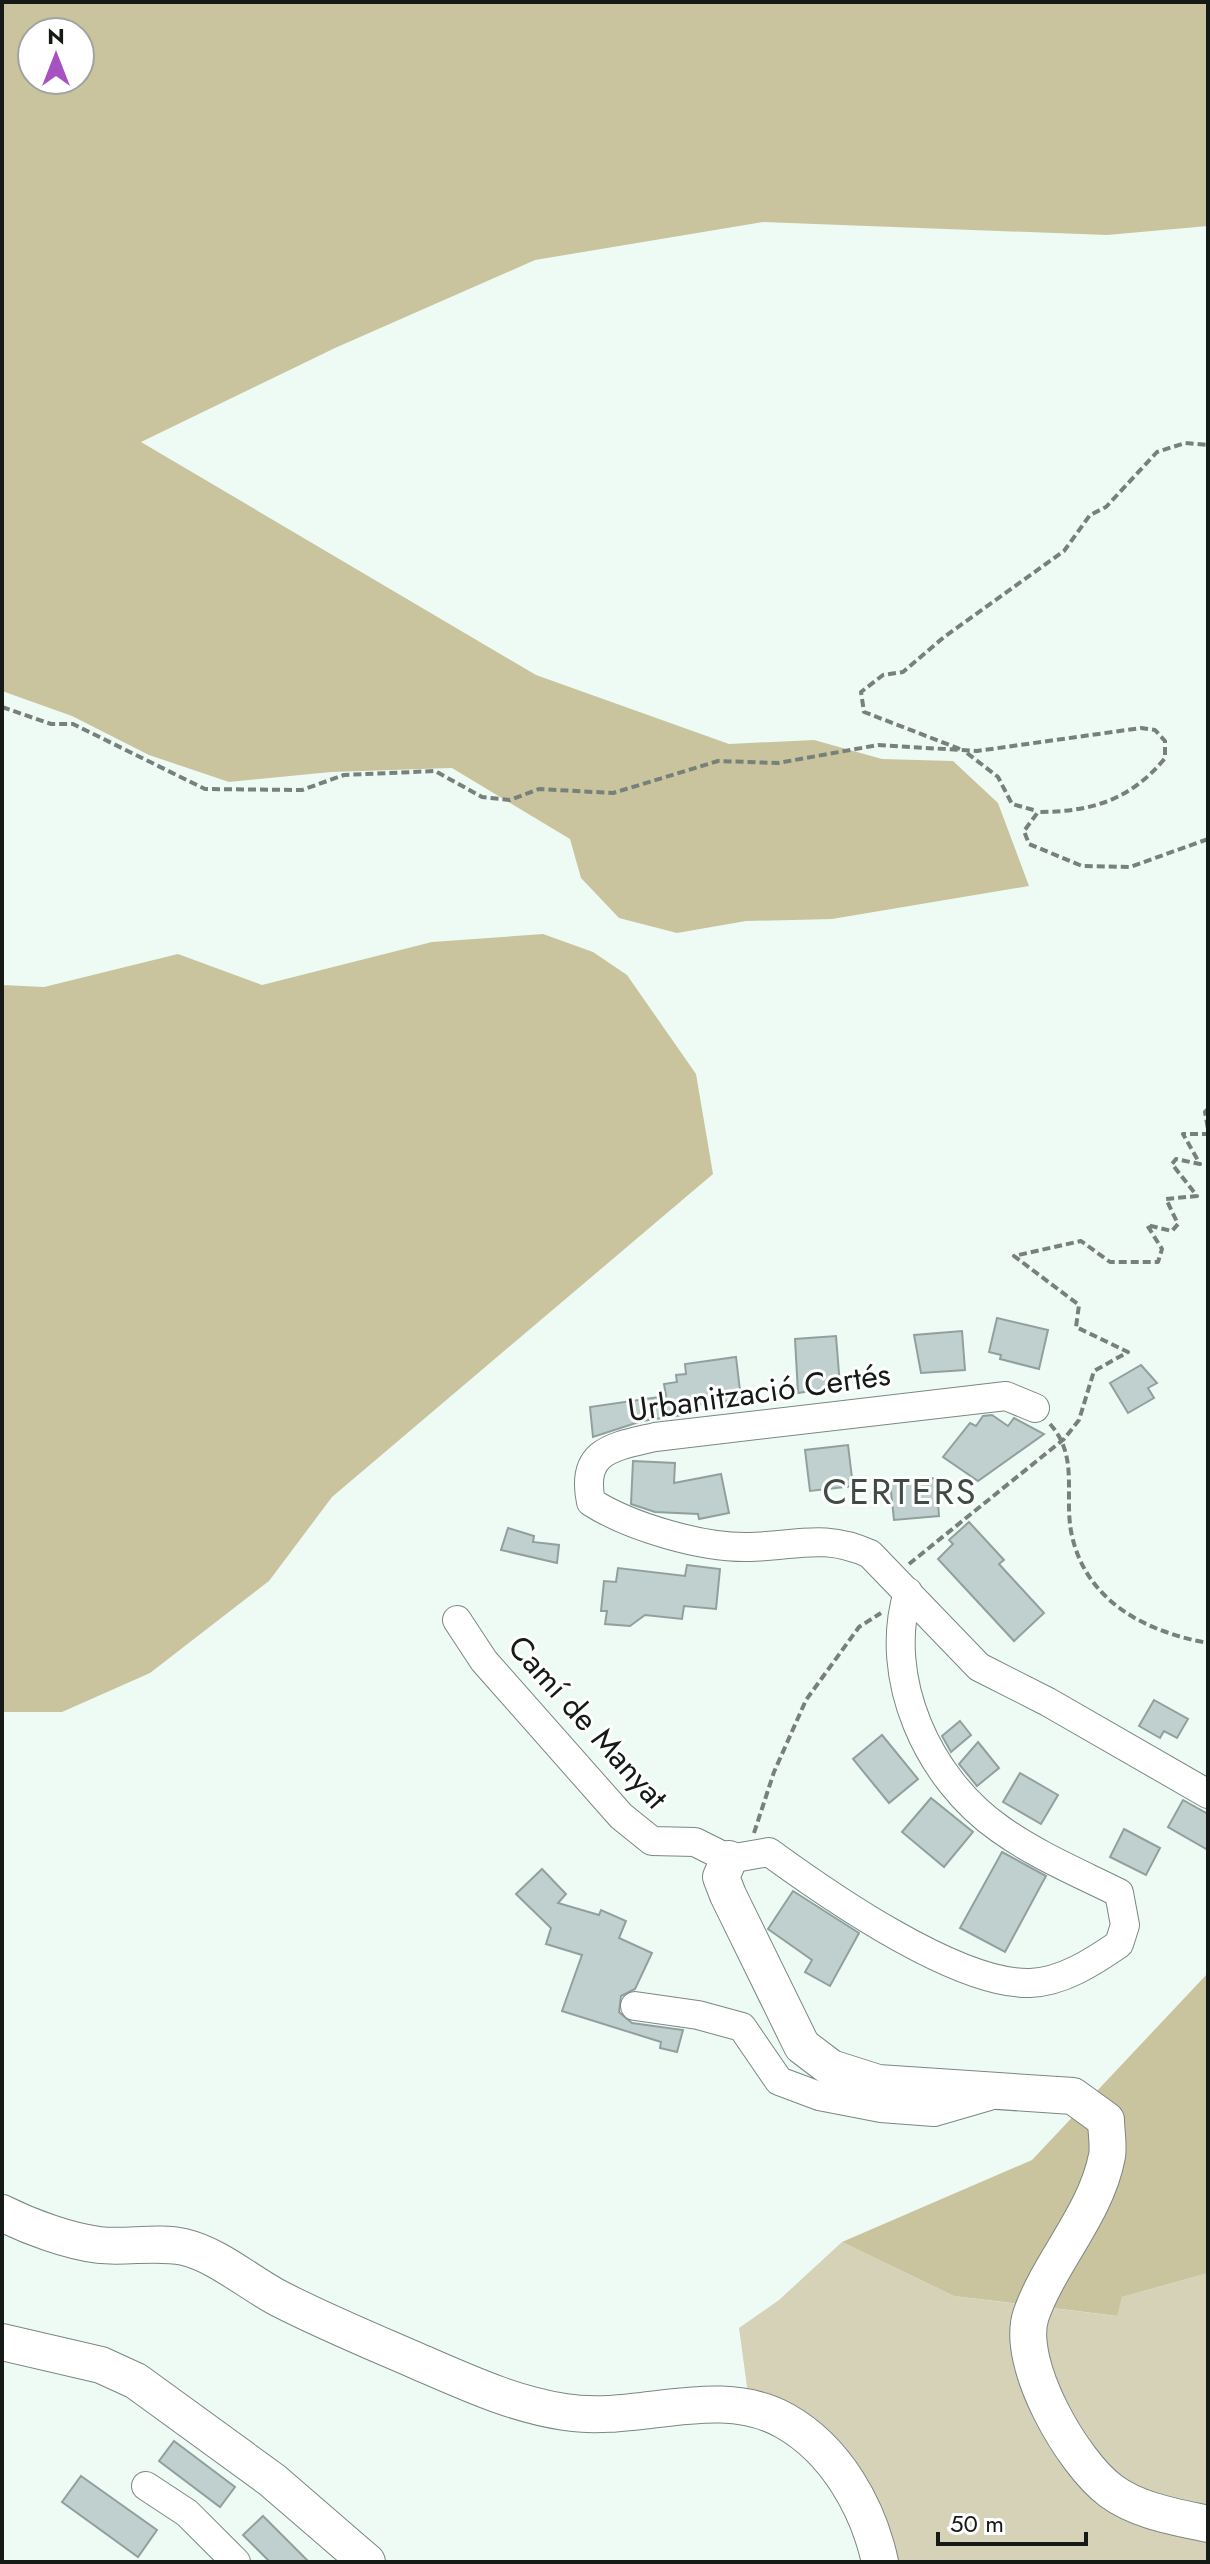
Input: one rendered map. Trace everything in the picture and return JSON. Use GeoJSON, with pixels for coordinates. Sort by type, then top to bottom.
{"type":"FeatureCollection","features":[{"type":"Feature","properties":{"kind":"main road"},"geometry":{"type":"LineString","coordinates":[[729,1859],[721,1877],[728,1895],[802,2046],[831,2068],[878,2083],[1073,2096],[1106,2120],[1107,2156],[1103,2168],[1031,2316],[1027,2344],[1052,2414],[1080,2457],[1111,2491],[1149,2510],[1208,2524]]}},
{"type":"Feature","properties":{"kind":"main road"},"geometry":{"type":"LineString","coordinates":[[2,2213],[21,2222],[99,2245],[184,2247],[214,2259],[326,2323],[492,2395],[566,2413],[635,2414],[745,2404],[786,2422],[825,2454],[855,2492],[874,2533],[880,2562]]}},
{"type":"Feature","properties":{"kind":"main road"},"geometry":{"type":"LineString","coordinates":[[2,2342],[101,2365],[136,2381],[272,2480],[367,2562]]}},
{"type":"Feature","properties":{"kind":"street","name":"Urbanització Certés"},"geometry":{"type":"LineString","coordinates":[[1035,1408],[1006,1396],[655,1437],[614,1447],[595,1459],[586,1478],[591,1502],[616,1518],[708,1543],[749,1547],[816,1540],[847,1544],[870,1554],[979,1667],[1048,1702],[1208,1794]]}},
{"type":"Feature","properties":{"kind":"street"},"geometry":{"type":"LineString","coordinates":[[729,1859],[769,1852],[904,1938],[958,1967],[998,1981],[1032,1983],[1063,1976],[1119,1944],[1125,1925],[1119,1893],[1000,1829],[971,1805],[918,1733],[906,1697],[900,1585]]}},
{"type":"Feature","properties":{"kind":"street","name":"Camí de Manyat"},"geometry":{"type":"LineString","coordinates":[[457,1620],[484,1661],[621,1816],[652,1841],[695,1842],[729,1859]]}},
{"type":"Feature","properties":{"kind":"street"},"geometry":{"type":"LineString","coordinates":[[635,2006],[698,2015],[742,2027],[779,2081],[819,2096],[881,2108],[934,2112],[996,2093]]}},
{"type":"Feature","properties":{"kind":"street"},"geometry":{"type":"LineString","coordinates":[[146,2486],[187,2513],[236,2562]]}},
{"type":"Feature","properties":{"kind":"path"},"geometry":{"type":"LineString","coordinates":[[2,707],[51,724],[73,724],[205,789],[302,790],[344,775],[435,771],[482,797],[510,800],[539,789],[613,793],[718,761],[778,763],[878,745],[965,751],[1141,728],[1155,730],[1165,741],[1165,758],[1151,776],[1123,795],[1078,812],[1038,812],[1012,804],[998,777],[965,751],[864,712],[861,692],[883,675],[903,672],[944,637],[1064,551],[1090,515],[1106,507],[1157,452],[1185,443],[1208,445]]}},
{"type":"Feature","properties":{"kind":"path"},"geometry":{"type":"LineString","coordinates":[[1038,812],[1024,831],[1029,844],[1082,866],[1130,867],[1208,839]]}},
{"type":"Feature","properties":{"kind":"path"},"geometry":{"type":"LineString","coordinates":[[729,1859],[755,1833],[774,1772],[806,1700],[859,1627],[888,1609],[900,1585],[1064,1439],[1079,1420],[1094,1371],[1128,1352],[1076,1327],[1079,1305],[1014,1256],[1081,1241],[1110,1262],[1158,1262],[1162,1249],[1147,1225],[1172,1231],[1178,1224],[1166,1199],[1197,1196],[1172,1164],[1176,1159],[1200,1164],[1183,1134],[1208,1131],[1205,1112],[1208,1109]]}},
{"type":"Feature","properties":{"kind":"path"},"geometry":{"type":"LineString","coordinates":[[1035,1408],[1064,1439],[1070,1473],[1072,1535],[1092,1584],[1117,1608],[1167,1634],[1208,1643]]}},
{"type":"Feature","properties":{"kind":"shaded area"},"geometry":{"type":"Polygon","coordinates":[[[2,2],[1208,2],[1208,226],[1107,235],[763,222],[535,260],[335,348],[141,442],[536,675],[729,744],[814,740],[882,759],[953,761],[998,803],[1029,886],[832,919],[746,921],[677,933],[619,918],[581,878],[570,839],[452,768],[331,772],[229,782],[149,755],[72,716],[2,691],[2,2]]]}},
{"type":"Feature","properties":{"kind":"shaded area"},"geometry":{"type":"Polygon","coordinates":[[[543,934],[593,952],[627,975],[696,1074],[713,1174],[332,1497],[269,1581],[150,1673],[62,1712],[2,1712],[2,985],[44,987],[178,954],[262,985],[432,942],[543,934]]]}},
{"type":"Feature","properties":{"kind":"shaded area"},"geometry":{"type":"Polygon","coordinates":[[[1208,1973],[1208,2273],[1122,2297],[1117,2316],[954,2296],[842,2242],[1032,2160],[1208,1973]]]}},
{"type":"Feature","properties":{"kind":"shaded area"},"geometry":{"type":"Polygon","coordinates":[[[842,2242],[954,2296],[1116,2316],[1122,2297],[1208,2273],[1208,2562],[877,2562],[825,2454],[748,2394],[739,2328],[779,2300],[842,2242]]]}},
{"type":"Feature","properties":{"kind":"building"},"geometry":{"type":"Polygon","coordinates":[[[997,1318],[1048,1330],[1039,1369],[1000,1359],[1001,1355],[989,1352],[997,1318]]]}},
{"type":"Feature","properties":{"kind":"building"},"geometry":{"type":"Polygon","coordinates":[[[962,1331],[965,1370],[921,1373],[914,1335],[962,1331]]]}},
{"type":"Feature","properties":{"kind":"building"},"geometry":{"type":"Polygon","coordinates":[[[836,1336],[840,1386],[798,1393],[795,1339],[836,1336]]]}},
{"type":"Feature","properties":{"kind":"building"},"geometry":{"type":"Polygon","coordinates":[[[736,1357],[741,1399],[696,1405],[697,1413],[642,1421],[593,1437],[590,1407],[666,1396],[664,1384],[677,1382],[676,1375],[686,1374],[685,1364],[736,1357]]]}},
{"type":"Feature","properties":{"kind":"building"},"geometry":{"type":"Polygon","coordinates":[[[1141,1365],[1157,1383],[1148,1388],[1154,1398],[1128,1413],[1110,1383],[1141,1365]]]}},
{"type":"Feature","properties":{"kind":"building"},"geometry":{"type":"Polygon","coordinates":[[[992,1415],[1008,1426],[1014,1418],[1044,1434],[978,1481],[943,1457],[970,1423],[976,1426],[983,1416],[992,1415]]]}},
{"type":"Feature","properties":{"kind":"building"},"geometry":{"type":"Polygon","coordinates":[[[848,1445],[853,1486],[810,1491],[805,1450],[848,1445]]]}},
{"type":"Feature","properties":{"kind":"building"},"geometry":{"type":"Polygon","coordinates":[[[633,1461],[675,1463],[674,1483],[721,1474],[729,1513],[699,1519],[698,1514],[655,1512],[631,1504],[633,1461]]]}},
{"type":"Feature","properties":{"kind":"building"},"geometry":{"type":"Polygon","coordinates":[[[936,1478],[939,1516],[894,1520],[890,1482],[936,1478]]]}},
{"type":"Feature","properties":{"kind":"building"},"geometry":{"type":"Polygon","coordinates":[[[969,1522],[1004,1560],[999,1564],[1044,1613],[1014,1641],[938,1559],[953,1544],[949,1540],[969,1522]]]}},
{"type":"Feature","properties":{"kind":"building"},"geometry":{"type":"Polygon","coordinates":[[[508,1528],[534,1536],[533,1542],[559,1545],[557,1563],[501,1550],[508,1528]]]}},
{"type":"Feature","properties":{"kind":"building"},"geometry":{"type":"Polygon","coordinates":[[[687,1565],[720,1569],[716,1609],[684,1606],[682,1619],[645,1615],[630,1626],[605,1624],[607,1611],[601,1611],[604,1581],[616,1582],[618,1568],[685,1576],[687,1565]]]}},
{"type":"Feature","properties":{"kind":"building"},"geometry":{"type":"Polygon","coordinates":[[[1154,1700],[1188,1719],[1177,1738],[1164,1731],[1160,1738],[1139,1726],[1154,1700]]]}},
{"type":"Feature","properties":{"kind":"building"},"geometry":{"type":"Polygon","coordinates":[[[960,1721],[971,1735],[951,1752],[942,1736],[960,1721]]]}},
{"type":"Feature","properties":{"kind":"building"},"geometry":{"type":"Polygon","coordinates":[[[882,1735],[918,1779],[889,1803],[853,1759],[882,1735]]]}},
{"type":"Feature","properties":{"kind":"building"},"geometry":{"type":"Polygon","coordinates":[[[978,1742],[999,1768],[977,1786],[959,1764],[978,1742]]]}},
{"type":"Feature","properties":{"kind":"building"},"geometry":{"type":"Polygon","coordinates":[[[1020,1773],[1058,1795],[1041,1824],[1003,1802],[1020,1773]]]}},
{"type":"Feature","properties":{"kind":"building"},"geometry":{"type":"Polygon","coordinates":[[[931,1798],[973,1832],[944,1867],[902,1832],[931,1798]]]}},
{"type":"Feature","properties":{"kind":"building"},"geometry":{"type":"Polygon","coordinates":[[[1183,1800],[1208,1814],[1208,1850],[1168,1827],[1183,1800]]]}},
{"type":"Feature","properties":{"kind":"building"},"geometry":{"type":"Polygon","coordinates":[[[1124,1829],[1160,1848],[1146,1875],[1110,1857],[1124,1829]]]}},
{"type":"Feature","properties":{"kind":"building"},"geometry":{"type":"Polygon","coordinates":[[[1002,1852],[1046,1876],[1005,1952],[960,1928],[1002,1852]]]}},
{"type":"Feature","properties":{"kind":"building"},"geometry":{"type":"Polygon","coordinates":[[[542,1869],[566,1894],[558,1903],[599,1915],[601,1910],[626,1921],[619,1938],[652,1953],[635,1989],[621,1996],[619,2012],[632,2023],[683,2030],[677,2052],[660,2048],[661,2042],[562,2011],[582,1955],[546,1944],[551,1928],[516,1894],[542,1869]]]}},
{"type":"Feature","properties":{"kind":"building"},"geometry":{"type":"Polygon","coordinates":[[[793,1891],[859,1933],[830,1986],[805,1972],[812,1960],[768,1929],[793,1891]]]}},
{"type":"Feature","properties":{"kind":"building"},"geometry":{"type":"Polygon","coordinates":[[[174,2441],[235,2487],[220,2507],[159,2461],[174,2441]]]}},
{"type":"Feature","properties":{"kind":"building"},"geometry":{"type":"Polygon","coordinates":[[[81,2476],[157,2530],[138,2557],[62,2502],[81,2476]]]}},
{"type":"Feature","properties":{"kind":"building"},"geometry":{"type":"Polygon","coordinates":[[[263,2516],[309,2562],[270,2562],[243,2535],[263,2516]]]}},
{"type":"Feature","properties":{"kind":"district","name":"CERTERS"},"geometry":{"type":"Point","coordinates":[900,1491]}}]}
